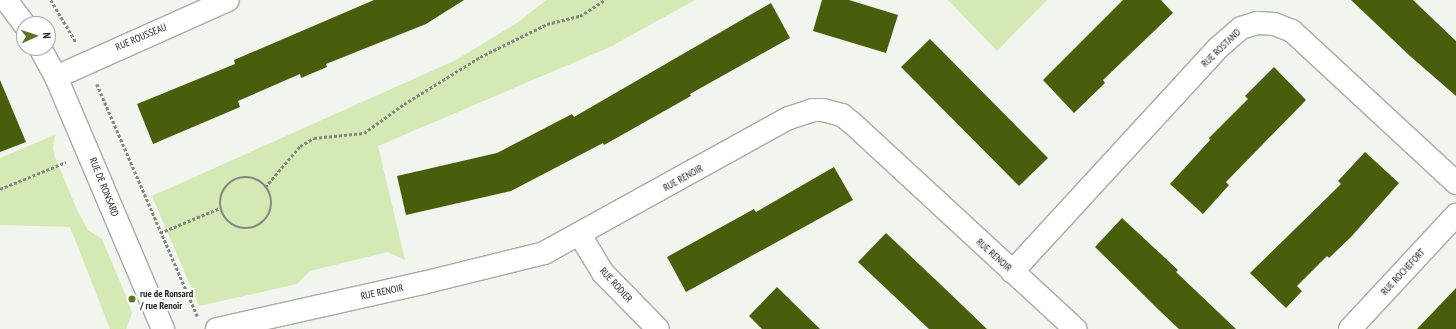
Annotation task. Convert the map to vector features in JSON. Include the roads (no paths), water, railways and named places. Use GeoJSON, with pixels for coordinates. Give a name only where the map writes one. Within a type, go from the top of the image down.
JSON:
{"type":"FeatureCollection","features":[{"type":"Feature","properties":{"kind":"street"},"geometry":{"type":"LineString","coordinates":[[6,0],[18,16]]}},
{"type":"Feature","properties":{"kind":"street","name":"RUE ROUSSEAU"},"geometry":{"type":"LineString","coordinates":[[56,76],[228,0]]}},
{"type":"Feature","properties":{"kind":"street","name":"RUE ROSTAND"},"geometry":{"type":"LineString","coordinates":[[1012,272],[1218,48],[1241,28],[1257,23],[1274,24],[1292,31],[1456,183]]}},
{"type":"Feature","properties":{"kind":"street","name":"RUE DE RONSARD"},"geometry":{"type":"LineString","coordinates":[[45,56],[56,76],[163,329]]}},
{"type":"Feature","properties":{"kind":"street","name":"RUE RENOIR"},"geometry":{"type":"LineString","coordinates":[[217,329],[528,258],[544,253],[580,235],[789,118],[813,110],[823,110],[842,115],[852,123],[1075,329]]}},
{"type":"Feature","properties":{"kind":"street","name":"RUE ROCHEFORT"},"geometry":{"type":"LineString","coordinates":[[1350,329],[1456,215]]}},
{"type":"Feature","properties":{"kind":"street","name":"RUE RODIER"},"geometry":{"type":"LineString","coordinates":[[580,235],[603,273],[658,329]]}},
{"type":"Feature","properties":{"kind":"place","name":"rue de Ronsard / rue Renoir"},"geometry":{"type":"Point","coordinates":[132,299]}}]}
